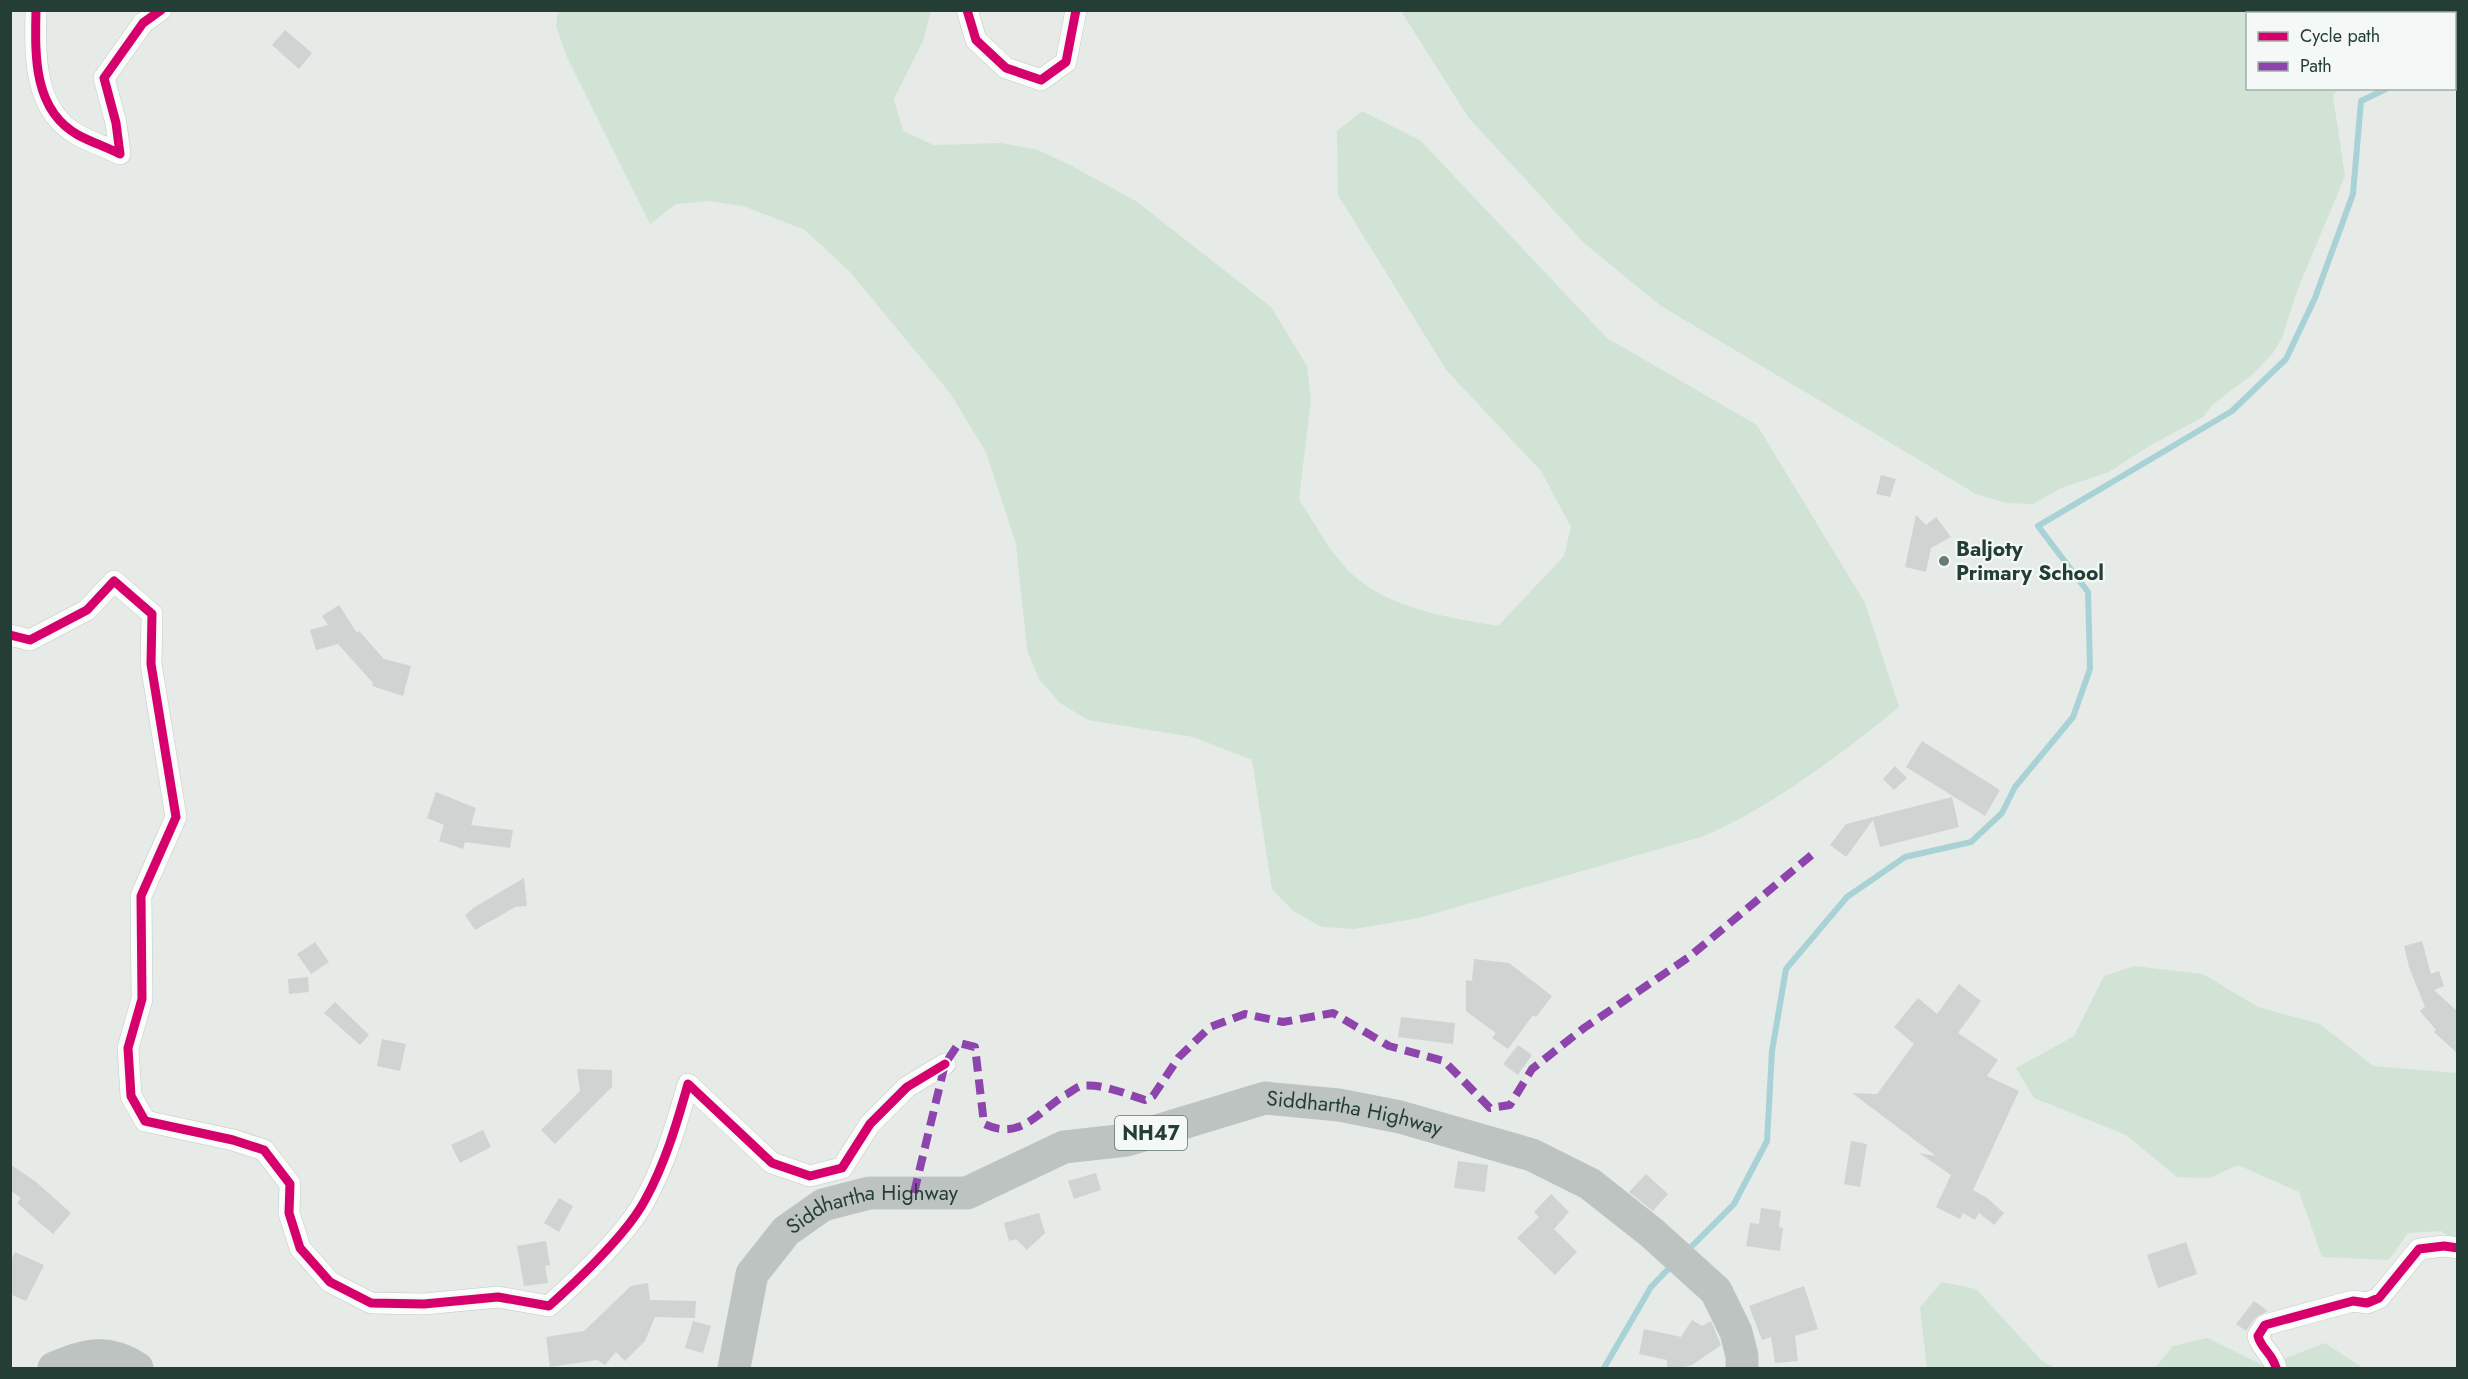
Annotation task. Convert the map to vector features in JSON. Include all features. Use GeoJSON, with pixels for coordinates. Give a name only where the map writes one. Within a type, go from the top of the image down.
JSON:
{"type":"FeatureCollection","features":[{"type":"Feature","properties":{"kind":"highway","name":"Siddhartha Highway"},"geometry":{"type":"LineString","coordinates":[[734,1368],[752,1274],[786,1231],[823,1205],[869,1193],[967,1193],[1064,1147],[1127,1140],[1265,1098],[1339,1105],[1400,1117],[1532,1155],[1590,1184],[1652,1233],[1716,1291],[1736,1332],[1742,1368]]}},
{"type":"Feature","properties":{"kind":"highway"},"geometry":{"type":"LineString","coordinates":[[54,1368],[86,1355],[122,1358],[137,1368]]}},
{"type":"Feature","properties":{"kind":"street"},"geometry":{"type":"LineString","coordinates":[[36,10],[35,60],[47,106],[76,134],[120,154],[116,123],[104,78],[143,23],[160,10]]}},
{"type":"Feature","properties":{"kind":"street"},"geometry":{"type":"LineString","coordinates":[[967,10],[976,40],[1006,68],[1041,80],[1066,62],[1076,10]]}},
{"type":"Feature","properties":{"kind":"street"},"geometry":{"type":"LineString","coordinates":[[10,635],[30,640],[87,610],[114,581],[152,614],[150,664],[176,817],[141,896],[142,999],[128,1048],[131,1096],[144,1121],[233,1140],[264,1150],[290,1184],[289,1213],[300,1248],[330,1282],[370,1303],[424,1304],[498,1297],[549,1306],[578,1280],[644,1201],[674,1133],[688,1084],[772,1163],[810,1176],[842,1168],[870,1124],[907,1087],[945,1064]]}},
{"type":"Feature","properties":{"kind":"street"},"geometry":{"type":"LineString","coordinates":[[2276,1368],[2274,1358],[2260,1345],[2258,1336],[2265,1325],[2353,1301],[2367,1303],[2379,1299],[2419,1249],[2444,1246],[2457,1248]]}},
{"type":"Feature","properties":{"kind":"green space"},"geometry":{"type":"Polygon","coordinates":[[[558,10],[931,11],[923,41],[894,99],[903,131],[934,145],[1001,143],[1038,150],[1070,165],[1136,201],[1271,307],[1307,366],[1311,399],[1299,499],[1327,544],[1353,575],[1378,593],[1428,612],[1498,626],[1564,556],[1571,527],[1541,471],[1447,371],[1338,195],[1337,131],[1362,111],[1421,141],[1607,338],[1757,425],[1865,603],[1899,707],[1804,779],[1754,811],[1701,837],[1419,918],[1354,929],[1322,927],[1293,911],[1272,889],[1252,760],[1193,737],[1088,720],[1060,703],[1039,679],[1027,650],[1016,544],[986,452],[950,393],[850,272],[805,230],[743,206],[709,201],[676,204],[650,224],[567,57],[556,26],[558,10]]]}},
{"type":"Feature","properties":{"kind":"green space"},"geometry":{"type":"Polygon","coordinates":[[[2457,10],[2457,21],[2456,12],[2246,12],[2246,90],[2337,90],[2333,96],[2345,176],[2297,291],[2282,338],[2273,353],[2252,375],[2213,404],[2203,417],[2149,446],[2109,472],[2061,488],[2033,504],[2006,503],[1976,494],[1661,306],[1584,243],[1468,117],[1401,11],[2457,10]]]}},
{"type":"Feature","properties":{"kind":"green space"},"geometry":{"type":"Polygon","coordinates":[[[2134,966],[2203,974],[2258,1007],[2320,1024],[2373,1066],[2457,1073],[2457,1244],[2441,1231],[2408,1233],[2389,1260],[2322,1257],[2299,1192],[2238,1165],[2209,1178],[2177,1177],[2126,1135],[2034,1098],[2016,1068],[2074,1036],[2104,976],[2134,966]]]}},
{"type":"Feature","properties":{"kind":"green space"},"geometry":{"type":"Polygon","coordinates":[[[1942,1282],[1976,1289],[2042,1361],[2056,1368],[1927,1368],[1920,1307],[1942,1282]]]}},
{"type":"Feature","properties":{"kind":"green space"},"geometry":{"type":"Polygon","coordinates":[[[2207,1338],[2265,1366],[2325,1343],[2363,1368],[2155,1368],[2173,1346],[2207,1338]]]}},
{"type":"Feature","properties":{"kind":"building"},"geometry":{"type":"Polygon","coordinates":[[[285,30],[312,53],[299,69],[272,45],[285,30]]]}},
{"type":"Feature","properties":{"kind":"building"},"geometry":{"type":"Polygon","coordinates":[[[1881,475],[1896,479],[1890,497],[1876,494],[1881,475]]]}},
{"type":"Feature","properties":{"kind":"building"},"geometry":{"type":"Polygon","coordinates":[[[1916,515],[1926,525],[1936,517],[1951,537],[1931,548],[1926,572],[1905,567],[1916,515]]]}},
{"type":"Feature","properties":{"kind":"building"},"geometry":{"type":"Polygon","coordinates":[[[339,605],[357,633],[359,631],[384,659],[411,666],[403,696],[372,686],[373,683],[338,644],[316,650],[310,630],[328,625],[322,616],[339,605]]]}},
{"type":"Feature","properties":{"kind":"building"},"geometry":{"type":"Polygon","coordinates":[[[1922,741],[2000,790],[1985,816],[1906,767],[1922,741]]]}},
{"type":"Feature","properties":{"kind":"building"},"geometry":{"type":"Polygon","coordinates":[[[1895,766],[1907,778],[1894,790],[1883,779],[1895,766]]]}},
{"type":"Feature","properties":{"kind":"building"},"geometry":{"type":"Polygon","coordinates":[[[436,792],[476,808],[471,825],[513,830],[510,848],[465,842],[463,849],[439,841],[444,825],[427,818],[436,792]]]}},
{"type":"Feature","properties":{"kind":"building"},"geometry":{"type":"Polygon","coordinates":[[[1952,797],[1959,827],[1880,847],[1873,820],[1846,857],[1830,845],[1846,824],[1952,797]]]}},
{"type":"Feature","properties":{"kind":"building"},"geometry":{"type":"Polygon","coordinates":[[[524,878],[527,906],[515,907],[475,930],[465,915],[524,878]]]}},
{"type":"Feature","properties":{"kind":"building"},"geometry":{"type":"Polygon","coordinates":[[[2422,941],[2431,974],[2439,971],[2444,986],[2434,990],[2457,1011],[2457,1053],[2434,1032],[2436,1030],[2420,1011],[2425,1007],[2409,967],[2404,946],[2422,941]]]}},
{"type":"Feature","properties":{"kind":"building"},"geometry":{"type":"Polygon","coordinates":[[[315,942],[329,962],[311,974],[297,954],[315,942]]]}},
{"type":"Feature","properties":{"kind":"building"},"geometry":{"type":"Polygon","coordinates":[[[1474,959],[1509,963],[1552,996],[1536,1017],[1533,1015],[1508,1049],[1492,1038],[1496,1033],[1466,1011],[1466,980],[1472,981],[1474,959]]]}},
{"type":"Feature","properties":{"kind":"building"},"geometry":{"type":"Polygon","coordinates":[[[308,977],[309,992],[289,994],[288,979],[308,977]]]}},
{"type":"Feature","properties":{"kind":"building"},"geometry":{"type":"Polygon","coordinates":[[[1959,984],[1981,1001],[1958,1033],[1998,1060],[1987,1076],[2019,1091],[1973,1190],[1987,1198],[2004,1213],[1994,1225],[1979,1213],[1975,1220],[1963,1213],[1960,1219],[1936,1207],[1951,1175],[1919,1153],[1936,1156],[1852,1093],[1877,1094],[1914,1044],[1894,1027],[1918,998],[1937,1014],[1959,984]]]}},
{"type":"Feature","properties":{"kind":"building"},"geometry":{"type":"Polygon","coordinates":[[[335,1002],[369,1035],[360,1045],[324,1013],[335,1002]]]}},
{"type":"Feature","properties":{"kind":"building"},"geometry":{"type":"Polygon","coordinates":[[[1401,1017],[1455,1023],[1453,1044],[1398,1037],[1401,1017]]]}},
{"type":"Feature","properties":{"kind":"building"},"geometry":{"type":"Polygon","coordinates":[[[382,1039],[406,1044],[400,1071],[377,1066],[382,1039]]]}},
{"type":"Feature","properties":{"kind":"building"},"geometry":{"type":"Polygon","coordinates":[[[1518,1045],[1532,1055],[1518,1075],[1503,1064],[1518,1045]]]}},
{"type":"Feature","properties":{"kind":"building"},"geometry":{"type":"Polygon","coordinates":[[[577,1069],[612,1070],[612,1087],[555,1144],[541,1130],[580,1091],[577,1069]]]}},
{"type":"Feature","properties":{"kind":"building"},"geometry":{"type":"Polygon","coordinates":[[[483,1130],[491,1147],[460,1163],[451,1145],[483,1130]]]}},
{"type":"Feature","properties":{"kind":"building"},"geometry":{"type":"Polygon","coordinates":[[[1851,1141],[1867,1144],[1860,1187],[1844,1184],[1851,1141]]]}},
{"type":"Feature","properties":{"kind":"building"},"geometry":{"type":"Polygon","coordinates":[[[1458,1161],[1488,1165],[1485,1192],[1454,1188],[1458,1161]]]}},
{"type":"Feature","properties":{"kind":"building"},"geometry":{"type":"Polygon","coordinates":[[[10,1164],[36,1182],[71,1213],[53,1234],[17,1203],[21,1198],[10,1190],[10,1164]]]}},
{"type":"Feature","properties":{"kind":"building"},"geometry":{"type":"Polygon","coordinates":[[[1096,1173],[1101,1190],[1074,1199],[1068,1181],[1096,1173]]]}},
{"type":"Feature","properties":{"kind":"building"},"geometry":{"type":"Polygon","coordinates":[[[1646,1174],[1668,1194],[1653,1211],[1629,1192],[1646,1174]]]}},
{"type":"Feature","properties":{"kind":"building"},"geometry":{"type":"Polygon","coordinates":[[[1551,1194],[1569,1212],[1554,1229],[1577,1252],[1555,1275],[1517,1238],[1539,1217],[1534,1212],[1551,1194]]]}},
{"type":"Feature","properties":{"kind":"building"},"geometry":{"type":"Polygon","coordinates":[[[559,1198],[573,1206],[559,1232],[544,1223],[559,1198]]]}},
{"type":"Feature","properties":{"kind":"building"},"geometry":{"type":"Polygon","coordinates":[[[1761,1208],[1781,1211],[1779,1227],[1783,1228],[1780,1251],[1746,1246],[1750,1223],[1759,1224],[1761,1208]]]}},
{"type":"Feature","properties":{"kind":"building"},"geometry":{"type":"Polygon","coordinates":[[[1039,1213],[1045,1233],[1027,1250],[1016,1239],[1009,1241],[1004,1223],[1039,1213]]]}},
{"type":"Feature","properties":{"kind":"building"},"geometry":{"type":"Polygon","coordinates":[[[546,1241],[550,1265],[545,1266],[548,1283],[524,1286],[517,1246],[546,1241]]]}},
{"type":"Feature","properties":{"kind":"building"},"geometry":{"type":"Polygon","coordinates":[[[2186,1242],[2197,1274],[2158,1288],[2147,1255],[2186,1242]]]}},
{"type":"Feature","properties":{"kind":"building"},"geometry":{"type":"Polygon","coordinates":[[[15,1252],[44,1265],[26,1301],[10,1294],[10,1262],[15,1252]]]}},
{"type":"Feature","properties":{"kind":"building"},"geometry":{"type":"Polygon","coordinates":[[[648,1283],[650,1300],[696,1301],[695,1318],[655,1317],[645,1341],[625,1361],[616,1352],[605,1365],[597,1360],[550,1367],[546,1337],[584,1331],[631,1286],[648,1283]]]}},
{"type":"Feature","properties":{"kind":"building"},"geometry":{"type":"Polygon","coordinates":[[[1804,1286],[1818,1329],[1795,1336],[1798,1361],[1775,1363],[1771,1337],[1762,1340],[1749,1306],[1804,1286]]]}},
{"type":"Feature","properties":{"kind":"building"},"geometry":{"type":"Polygon","coordinates":[[[2254,1301],[2268,1311],[2255,1318],[2246,1331],[2236,1324],[2254,1301]]]}},
{"type":"Feature","properties":{"kind":"building"},"geometry":{"type":"Polygon","coordinates":[[[1692,1320],[1702,1326],[1711,1321],[1721,1345],[1692,1365],[1681,1368],[1667,1368],[1667,1360],[1639,1354],[1644,1329],[1681,1337],[1692,1320]]]}},
{"type":"Feature","properties":{"kind":"building"},"geometry":{"type":"Polygon","coordinates":[[[693,1321],[711,1326],[703,1353],[685,1348],[693,1321]]]}},
{"type":"Feature","properties":{"kind":"waterway"},"geometry":{"type":"LineString","coordinates":[[1686,1252],[1734,1204],[1767,1141],[1772,1051],[1786,969],[1847,897],[1905,857],[1971,842],[2002,813],[2015,787],[2073,717],[2090,669],[2088,592],[2038,526],[2232,411],[2286,359],[2315,298],[2353,194],[2361,101],[2384,90]]}},
{"type":"Feature","properties":{"kind":"waterway"},"geometry":{"type":"LineString","coordinates":[[1604,1368],[1651,1287],[1674,1263]]}},
{"type":"Feature","properties":{"kind":"marked path"},"geometry":{"type":"LineString","coordinates":[[914,1193],[945,1064],[959,1043],[975,1047],[984,1124],[997,1128],[1008,1129],[1028,1123],[1081,1086],[1105,1088],[1145,1100],[1153,1096],[1179,1057],[1210,1027],[1245,1014],[1283,1022],[1333,1013],[1389,1046],[1444,1061],[1490,1108],[1510,1105],[1532,1069],[1584,1028],[1689,957],[1814,853]]}},
{"type":"Feature","properties":{"kind":"cycle path"},"geometry":{"type":"LineString","coordinates":[[36,10],[37,63],[40,80],[52,111],[63,124],[78,135],[120,154],[116,123],[104,78],[143,23],[161,10]]}},
{"type":"Feature","properties":{"kind":"cycle path"},"geometry":{"type":"LineString","coordinates":[[967,10],[976,40],[1006,68],[1041,80],[1066,62],[1076,10]]}},
{"type":"Feature","properties":{"kind":"cycle path"},"geometry":{"type":"LineString","coordinates":[[10,635],[30,640],[87,610],[114,581],[152,614],[151,664],[176,817],[141,896],[142,999],[128,1048],[131,1096],[145,1121],[233,1140],[264,1150],[290,1184],[289,1213],[300,1248],[330,1282],[371,1303],[424,1304],[498,1297],[549,1306],[601,1256],[637,1213],[664,1158],[688,1084],[772,1163],[810,1176],[842,1168],[870,1124],[907,1087],[945,1064]]}},
{"type":"Feature","properties":{"kind":"cycle path"},"geometry":{"type":"LineString","coordinates":[[2276,1368],[2258,1336],[2265,1325],[2353,1301],[2367,1303],[2379,1298],[2419,1249],[2444,1246],[2458,1248]]}},
{"type":"Feature","properties":{"kind":"place","name":"Baljoty Primary School"},"geometry":{"type":"Point","coordinates":[1944,561]}}]}
